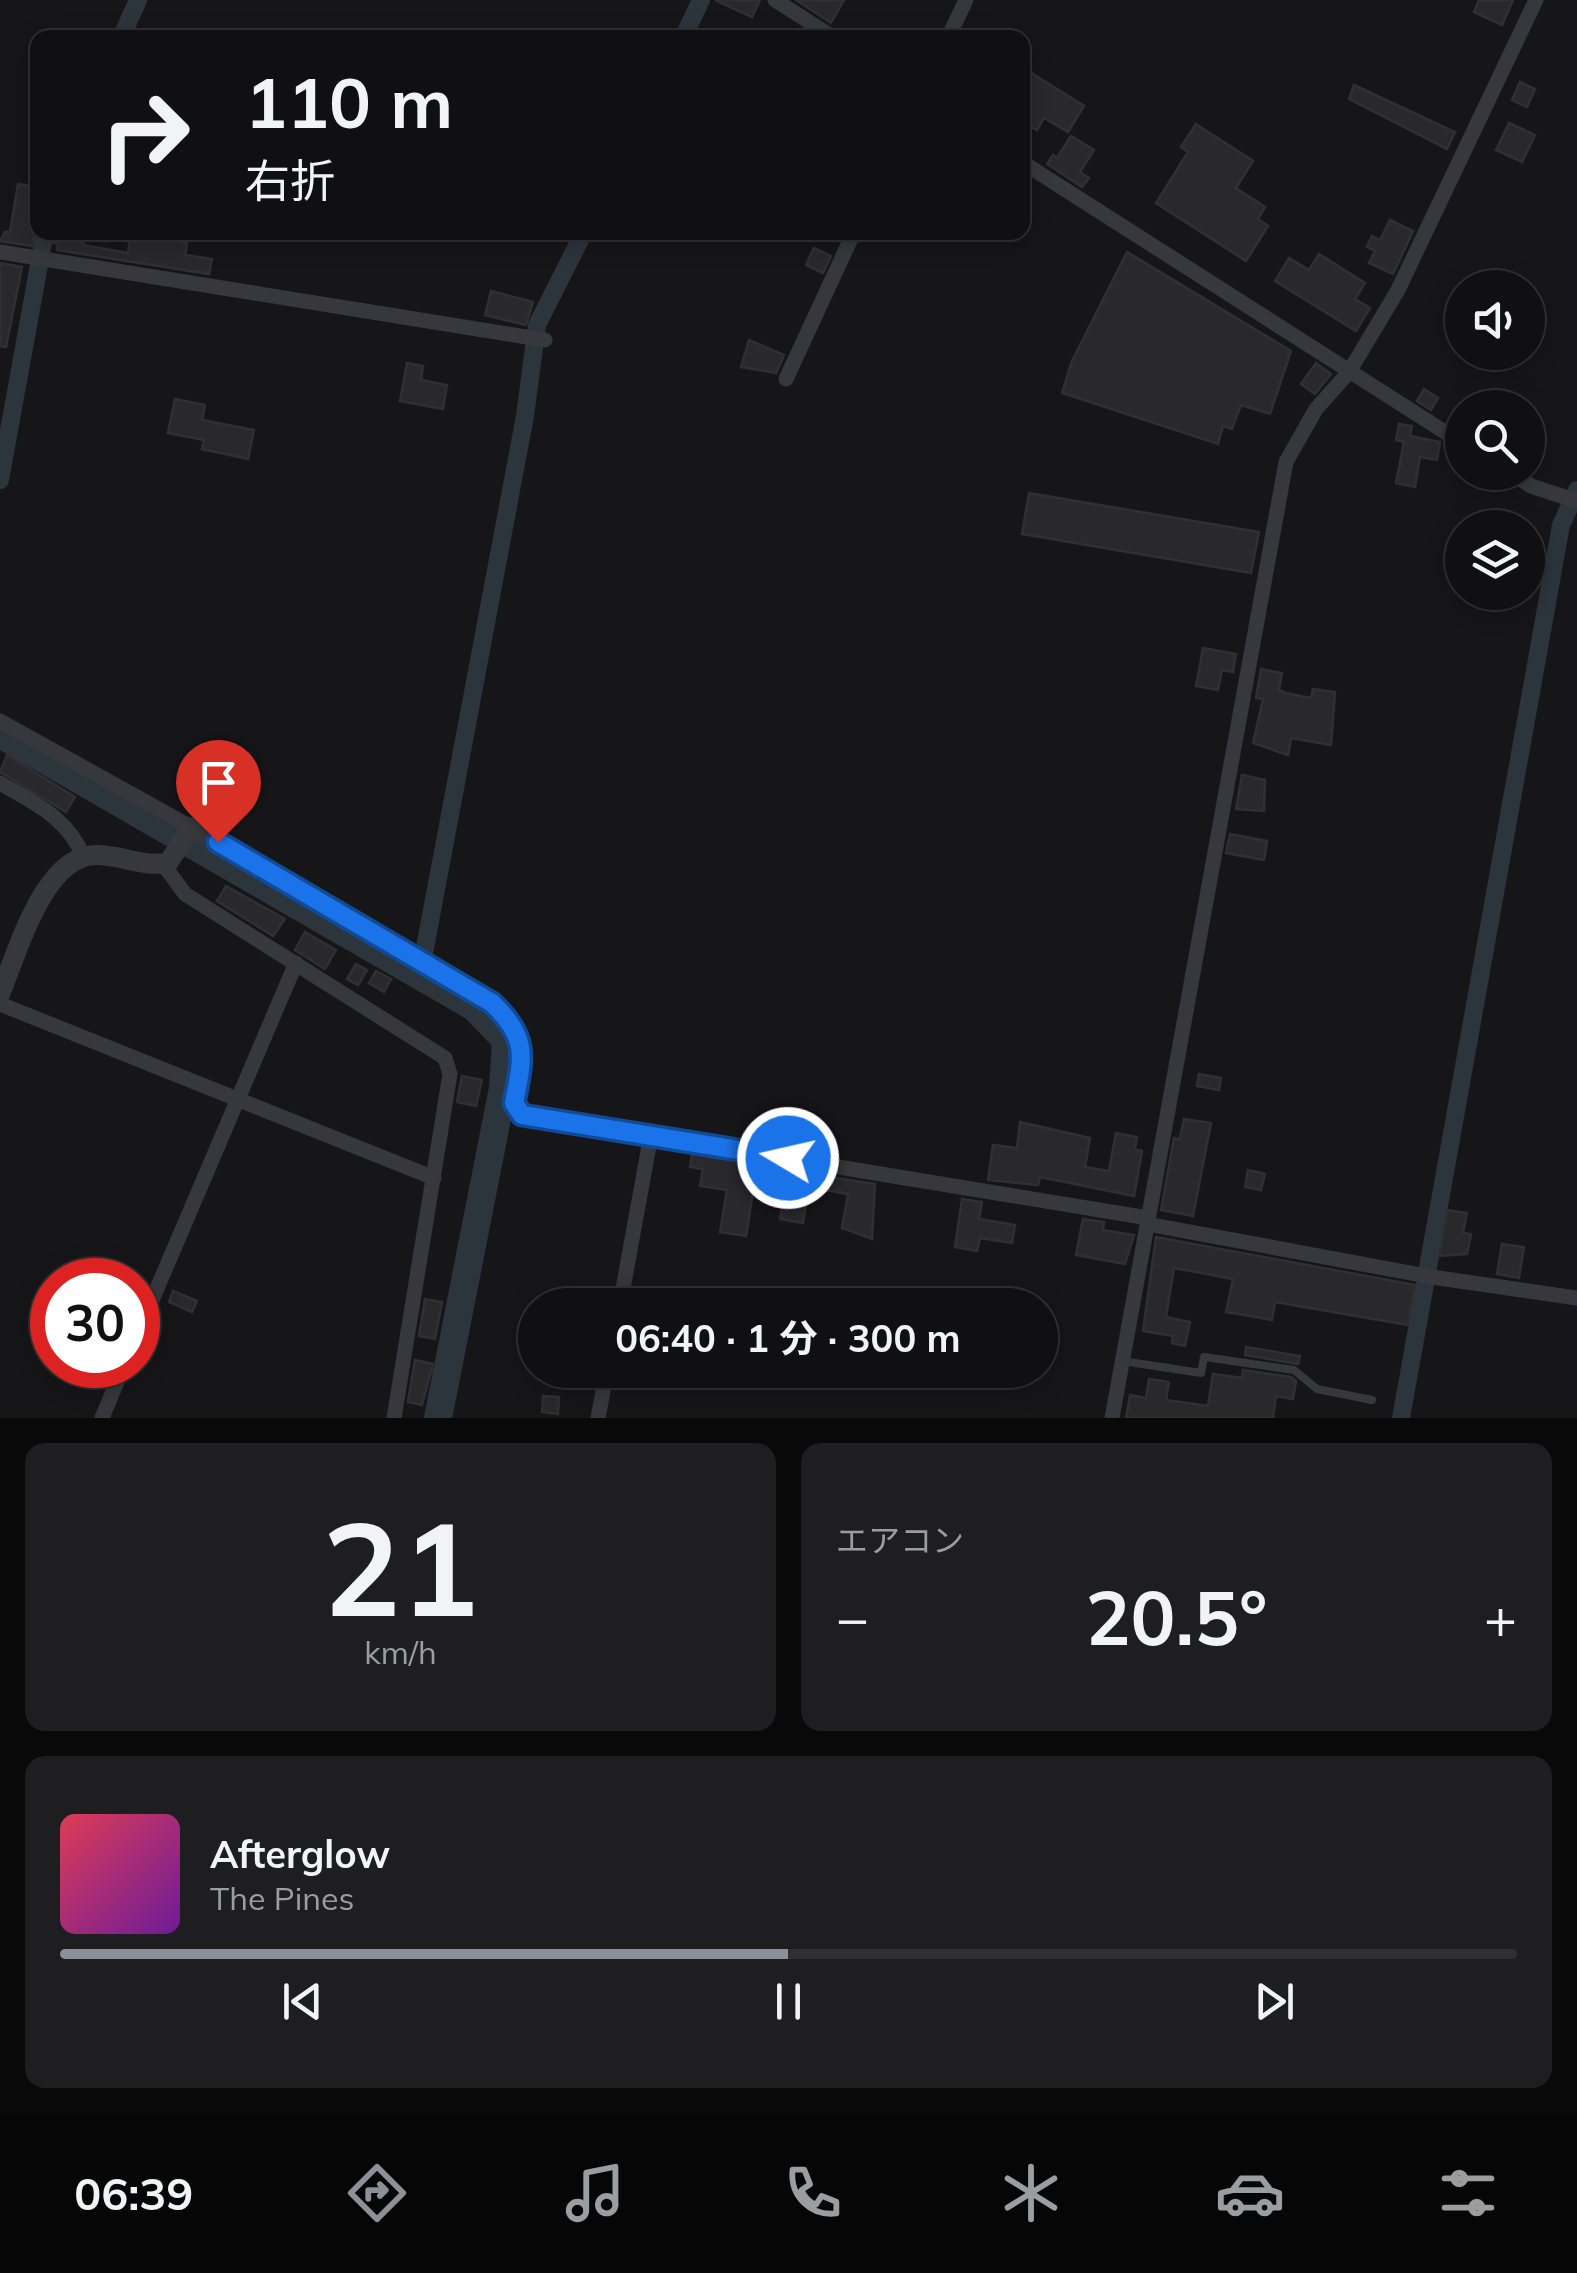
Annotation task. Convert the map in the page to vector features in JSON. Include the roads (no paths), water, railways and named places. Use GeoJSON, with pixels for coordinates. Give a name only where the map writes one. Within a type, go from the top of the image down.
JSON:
{"type":"FeatureCollection","features":[{"type":"Feature","properties":{"kind":"street"},"geometry":{"type":"LineString","coordinates":[[775,0],[822,30]]}},
{"type":"Feature","properties":{"kind":"street"},"geometry":{"type":"LineString","coordinates":[[952,30],[966,0]]}},
{"type":"Feature","properties":{"kind":"street"},"geometry":{"type":"LineString","coordinates":[[1112,1418],[1286,462],[1316,409],[1349,372],[1398,290],[1536,0]]}},
{"type":"Feature","properties":{"kind":"street"},"geometry":{"type":"LineString","coordinates":[[1030,167],[1445,431]]}},
{"type":"Feature","properties":{"kind":"street"},"geometry":{"type":"LineString","coordinates":[[786,379],[850,240]]}},
{"type":"Feature","properties":{"kind":"street"},"geometry":{"type":"LineString","coordinates":[[0,252],[544,340]]}},
{"type":"Feature","properties":{"kind":"street"},"geometry":{"type":"LineString","coordinates":[[1545,490],[1577,502]]}},
{"type":"Feature","properties":{"kind":"street"},"geometry":{"type":"LineString","coordinates":[[0,721],[181,844],[492,1003],[508,1018],[522,1045],[514,1103],[522,1115],[897,1176],[1426,1276],[1577,1298]]}},
{"type":"Feature","properties":{"kind":"street"},"geometry":{"type":"LineString","coordinates":[[0,784],[46,810],[74,834],[83,856]]}},
{"type":"Feature","properties":{"kind":"street"},"geometry":{"type":"LineString","coordinates":[[0,994],[46,886],[58,870],[83,856],[101,854],[130,863],[181,844]]}},
{"type":"Feature","properties":{"kind":"street"},"geometry":{"type":"LineString","coordinates":[[181,844],[185,894],[444,1058],[450,1074],[394,1418]]}},
{"type":"Feature","properties":{"kind":"street"},"geometry":{"type":"LineString","coordinates":[[160,1281],[296,963]]}},
{"type":"Feature","properties":{"kind":"street"},"geometry":{"type":"LineString","coordinates":[[0,1004],[434,1178]]}},
{"type":"Feature","properties":{"kind":"street"},"geometry":{"type":"LineString","coordinates":[[623,1288],[650,1135]]}},
{"type":"Feature","properties":{"kind":"street"},"geometry":{"type":"LineString","coordinates":[[102,1418],[114,1388]]}},
{"type":"Feature","properties":{"kind":"street"},"geometry":{"type":"LineString","coordinates":[[598,1418],[604,1388]]}},
{"type":"Feature","properties":{"kind":"lane"},"geometry":{"type":"LineString","coordinates":[[1122,1360],[1201,1372],[1204,1357],[1294,1370],[1318,1389],[1372,1400]]}},
{"type":"Feature","properties":{"kind":"waterway"},"geometry":{"type":"LineString","coordinates":[[125,30],[138,0]]}},
{"type":"Feature","properties":{"kind":"waterway"},"geometry":{"type":"LineString","coordinates":[[687,30],[701,0]]}},
{"type":"Feature","properties":{"kind":"waterway"},"geometry":{"type":"LineString","coordinates":[[0,480],[44,240]]}},
{"type":"Feature","properties":{"kind":"waterway"},"geometry":{"type":"LineString","coordinates":[[424,953],[525,416],[537,325],[580,240]]}},
{"type":"Feature","properties":{"kind":"waterway"},"geometry":{"type":"LineString","coordinates":[[1401,1418],[1561,525],[1577,490]]}},
{"type":"Feature","properties":{"kind":"waterway"},"geometry":{"type":"LineString","coordinates":[[0,734],[474,1007],[506,1040],[503,1088],[438,1418]]}}]}
